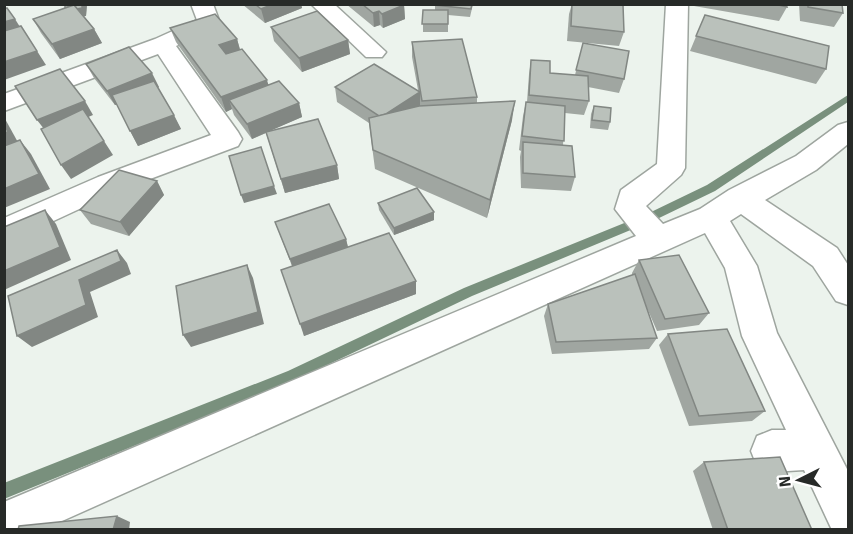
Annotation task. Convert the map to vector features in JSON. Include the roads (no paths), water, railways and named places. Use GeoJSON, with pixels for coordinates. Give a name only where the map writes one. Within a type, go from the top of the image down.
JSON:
{"type":"FeatureCollection","features":[{"type":"Feature","properties":{"kind":"street"},"geometry":{"type":"LineString","coordinates":[[4,103],[163,44],[209,23],[202,4]]}},
{"type":"Feature","properties":{"kind":"street"},"geometry":{"type":"LineString","coordinates":[[321,4],[374,52]]}},
{"type":"Feature","properties":{"kind":"street"},"geometry":{"type":"LineString","coordinates":[[646,227],[632,198],[671,168],[670,6]]}},
{"type":"Feature","properties":{"kind":"street"},"geometry":{"type":"LineString","coordinates":[[4,232],[108,184],[228,139],[163,44]]}},
{"type":"Feature","properties":{"kind":"street"},"geometry":{"type":"LineString","coordinates":[[4,524],[646,227],[726,207],[806,163],[849,131]]}},
{"type":"Feature","properties":{"kind":"street"},"geometry":{"type":"LineString","coordinates":[[726,207],[825,257],[849,291]]}},
{"type":"Feature","properties":{"kind":"street"},"geometry":{"type":"LineString","coordinates":[[726,207],[760,336],[849,514]]}},
{"type":"Feature","properties":{"kind":"street"},"geometry":{"type":"LineString","coordinates":[[772,451],[815,449]]}},
{"type":"Feature","properties":{"kind":"waterway"},"geometry":{"type":"LineString","coordinates":[[4,491],[293,375],[468,292],[653,216],[711,188],[848,98]]}}]}
